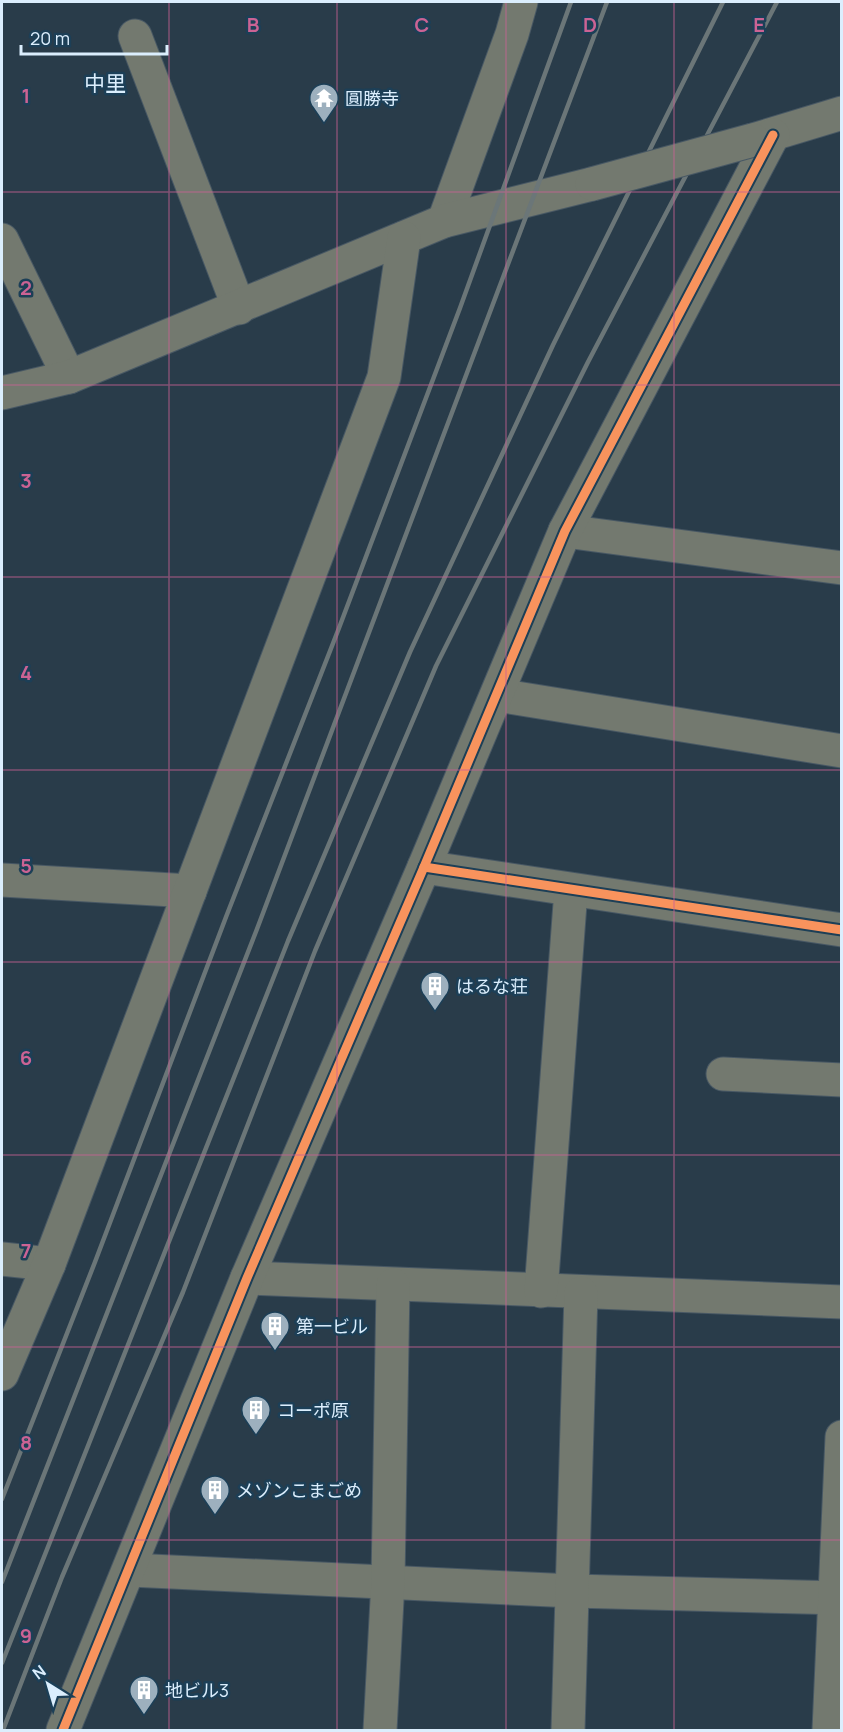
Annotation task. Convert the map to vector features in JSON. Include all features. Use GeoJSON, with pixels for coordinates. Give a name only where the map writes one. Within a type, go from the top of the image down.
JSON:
{"type":"FeatureCollection","features":[{"type":"Feature","properties":{"kind":"street"},"geometry":{"type":"LineString","coordinates":[[444,221],[508,45],[521,2]]}},
{"type":"Feature","properties":{"kind":"street"},"geometry":{"type":"LineString","coordinates":[[135,36],[238,308]]}},
{"type":"Feature","properties":{"kind":"street"},"geometry":{"type":"LineString","coordinates":[[2,393],[69,376],[444,221],[763,138],[842,113]]}},
{"type":"Feature","properties":{"kind":"street"},"geometry":{"type":"LineString","coordinates":[[63,1731],[247,1278],[424,867],[565,531],[763,138]]}},
{"type":"Feature","properties":{"kind":"street"},"geometry":{"type":"LineString","coordinates":[[2,1374],[49,1264],[384,377],[404,238]]}},
{"type":"Feature","properties":{"kind":"street"},"geometry":{"type":"LineString","coordinates":[[2,240],[69,376]]}},
{"type":"Feature","properties":{"kind":"street"},"geometry":{"type":"LineString","coordinates":[[565,531],[842,568]]}},
{"type":"Feature","properties":{"kind":"street"},"geometry":{"type":"LineString","coordinates":[[496,695],[842,751]]}},
{"type":"Feature","properties":{"kind":"street"},"geometry":{"type":"LineString","coordinates":[[424,867],[842,930]]}},
{"type":"Feature","properties":{"kind":"street"},"geometry":{"type":"LineString","coordinates":[[2,880],[190,891]]}},
{"type":"Feature","properties":{"kind":"street"},"geometry":{"type":"LineString","coordinates":[[542,1291],[571,890]]}},
{"type":"Feature","properties":{"kind":"street"},"geometry":{"type":"LineString","coordinates":[[723,1074],[842,1080]]}},
{"type":"Feature","properties":{"kind":"street"},"geometry":{"type":"LineString","coordinates":[[2,1259],[49,1264]]}},
{"type":"Feature","properties":{"kind":"street"},"geometry":{"type":"LineString","coordinates":[[247,1278],[842,1302]]}},
{"type":"Feature","properties":{"kind":"street"},"geometry":{"type":"LineString","coordinates":[[380,1731],[388,1581],[393,1285]]}},
{"type":"Feature","properties":{"kind":"street"},"geometry":{"type":"LineString","coordinates":[[568,1731],[581,1293]]}},
{"type":"Feature","properties":{"kind":"street"},"geometry":{"type":"LineString","coordinates":[[829,1731],[838,1597],[842,1437]]}},
{"type":"Feature","properties":{"kind":"street"},"geometry":{"type":"LineString","coordinates":[[130,1570],[388,1581],[573,1592],[838,1597]]}},
{"type":"Feature","properties":{"kind":"railway"},"geometry":{"type":"LineString","coordinates":[[2,1499],[339,628],[460,308],[571,2]]}},
{"type":"Feature","properties":{"kind":"railway"},"geometry":{"type":"LineString","coordinates":[[2,1582],[257,929],[607,2]]}},
{"type":"Feature","properties":{"kind":"railway"},"geometry":{"type":"LineString","coordinates":[[2,1663],[288,941],[410,652],[553,345],[723,2]]}},
{"type":"Feature","properties":{"kind":"railway"},"geometry":{"type":"LineString","coordinates":[[3,1730],[62,1577],[183,1292],[315,951],[436,666],[588,362],[777,2]]}},
{"type":"Feature","properties":{"kind":"cycle path"},"geometry":{"type":"LineString","coordinates":[[63,1730],[247,1278],[424,867],[565,531],[773,135]]}},
{"type":"Feature","properties":{"kind":"cycle path"},"geometry":{"type":"LineString","coordinates":[[424,867],[842,930]]}},
{"type":"Feature","properties":{"kind":"place","name":"圓勝寺"},"geometry":{"type":"Point","coordinates":[324,124]}},
{"type":"Feature","properties":{"kind":"place","name":"はるな荘"},"geometry":{"type":"Point","coordinates":[435,1012]}},
{"type":"Feature","properties":{"kind":"place","name":"第一ビル"},"geometry":{"type":"Point","coordinates":[275,1352]}},
{"type":"Feature","properties":{"kind":"place","name":"コーポ原"},"geometry":{"type":"Point","coordinates":[256,1436]}},
{"type":"Feature","properties":{"kind":"place","name":"メゾンこまごめ"},"geometry":{"type":"Point","coordinates":[215,1516]}},
{"type":"Feature","properties":{"kind":"place","name":"地ビル3"},"geometry":{"type":"Point","coordinates":[144,1716]}},
{"type":"Feature","properties":{"kind":"district","name":"中里"},"geometry":{"type":"Point","coordinates":[105,83]}}]}
